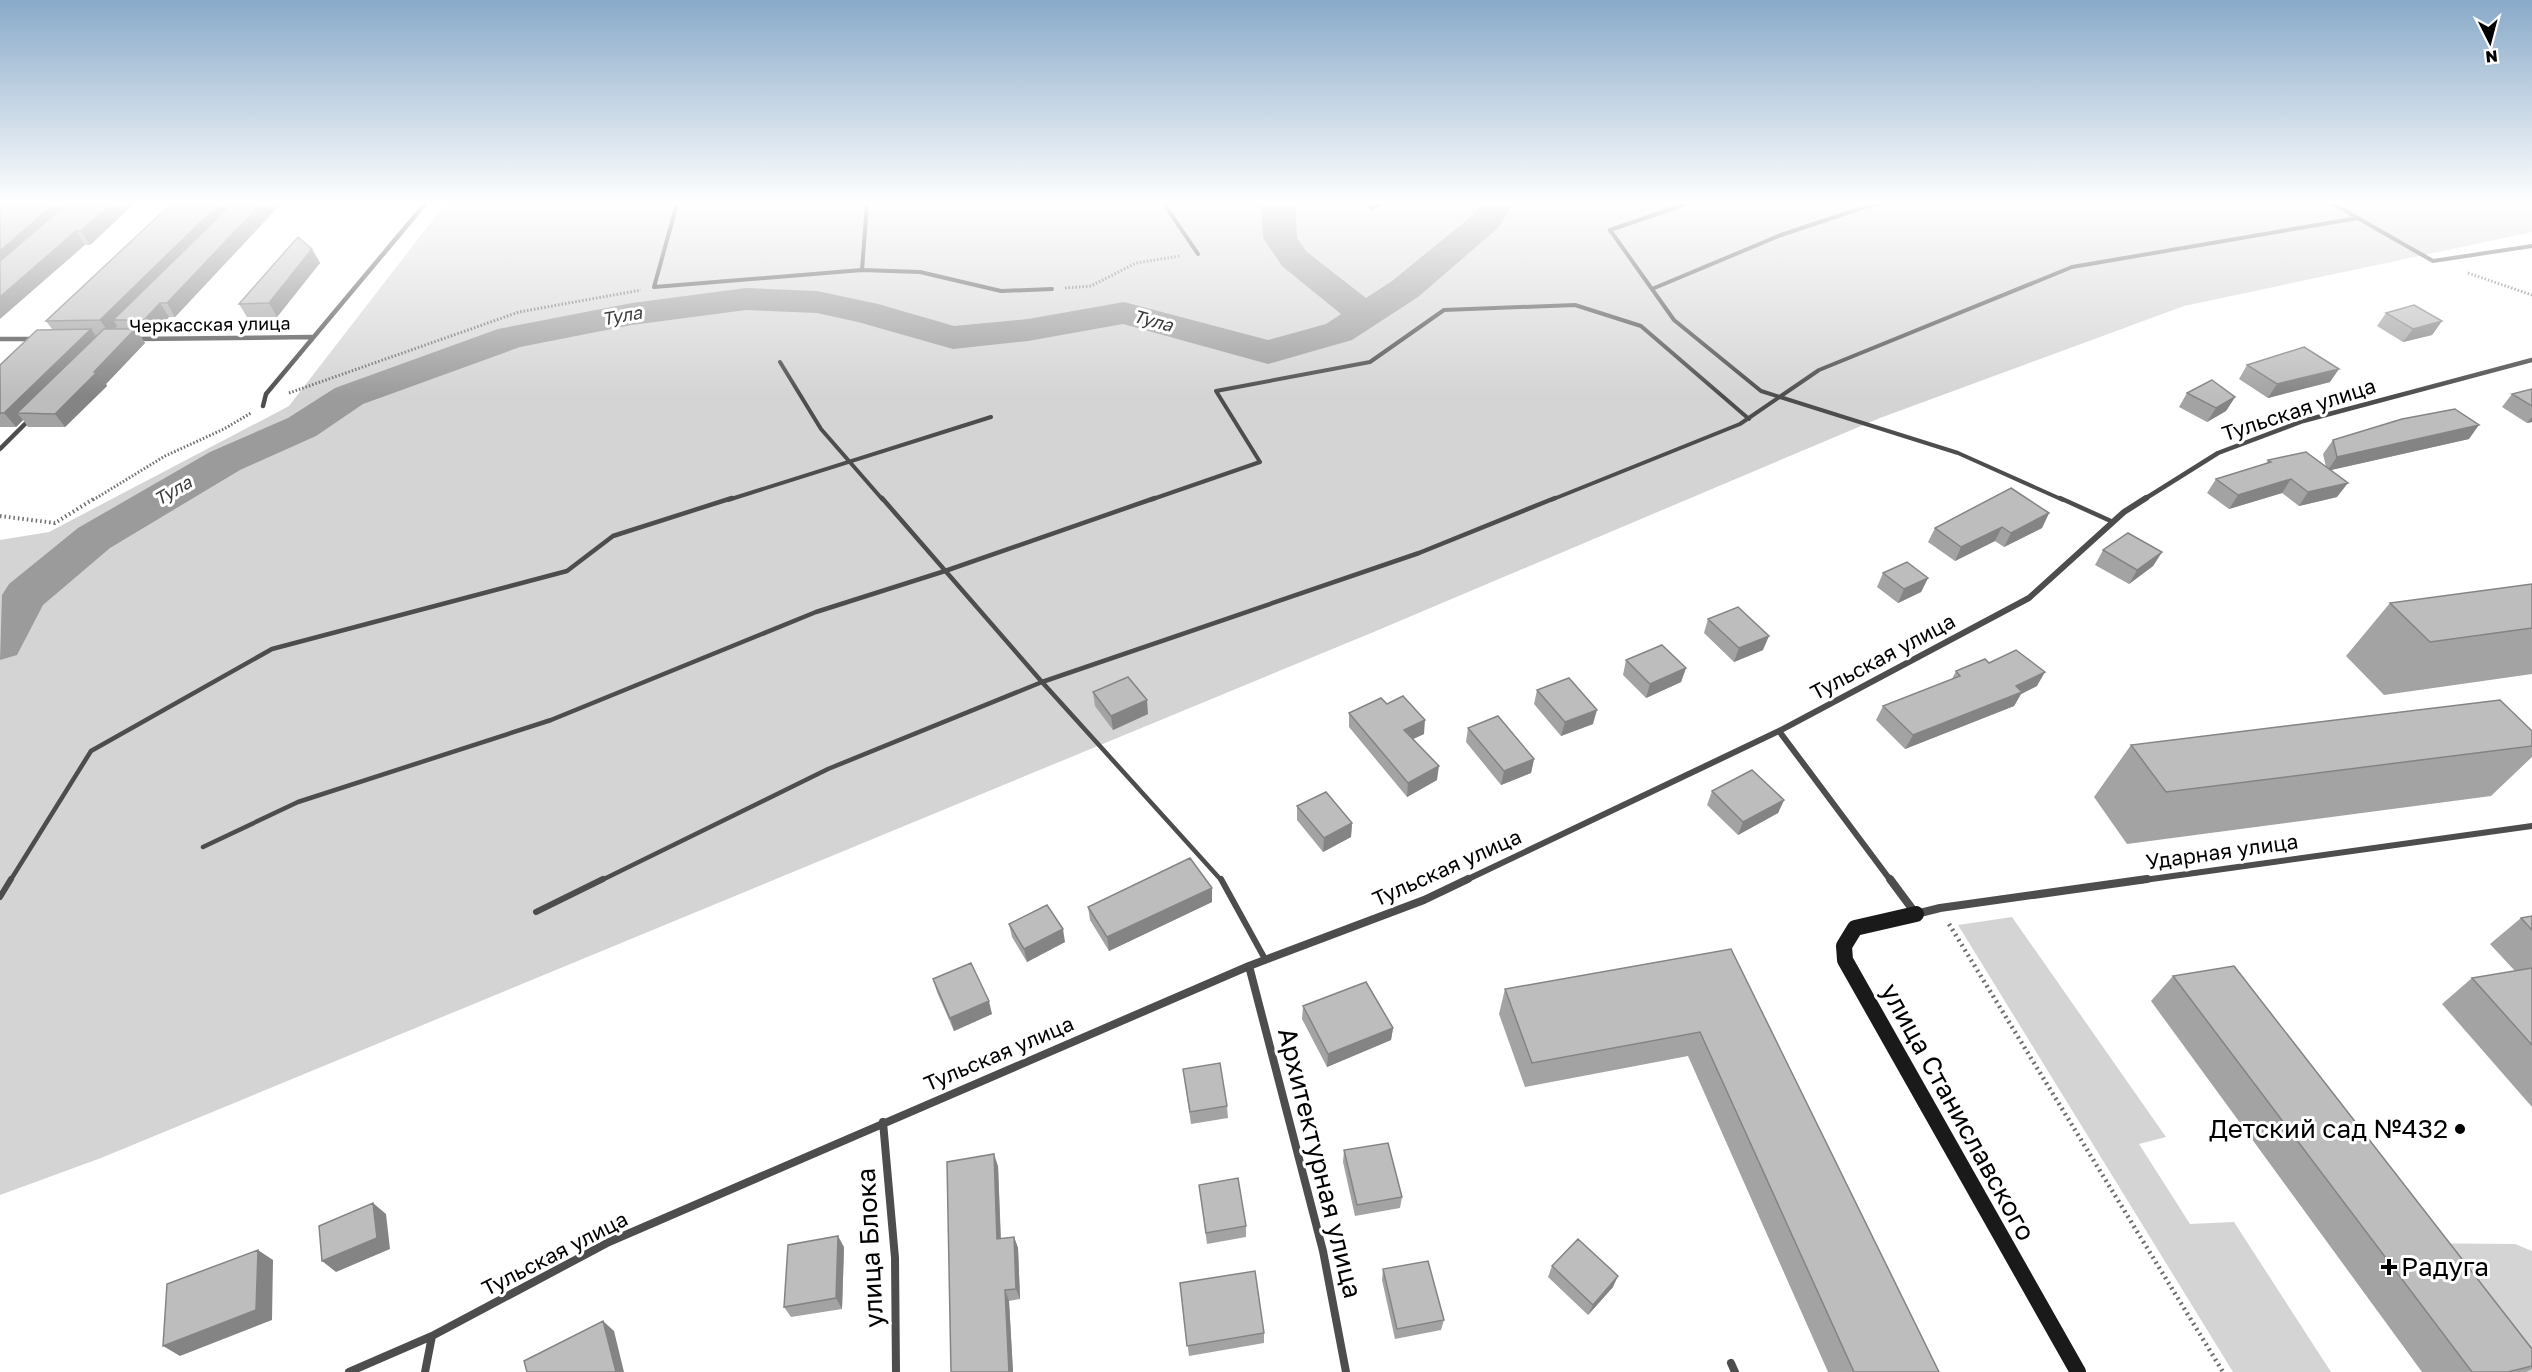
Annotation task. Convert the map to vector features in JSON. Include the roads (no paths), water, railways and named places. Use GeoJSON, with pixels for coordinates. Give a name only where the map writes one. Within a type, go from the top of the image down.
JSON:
{"type":"FeatureCollection","features":[{"type":"Feature","properties":{"kind":"street"},"geometry":{"type":"LineString","coordinates":[[263,406],[266,394],[371,268]]}},
{"type":"Feature","properties":{"kind":"street","name":"Черкасская улица"},"geometry":{"type":"LineString","coordinates":[[122,339],[312,337]]}},
{"type":"Feature","properties":{"kind":"street"},"geometry":{"type":"LineString","coordinates":[[0,339],[44,339]]}},
{"type":"Feature","properties":{"kind":"street","name":"Тульская улица"},"geometry":{"type":"LineString","coordinates":[[349,1372],[432,1336],[609,1242],[1265,959],[1424,900],[1779,731],[2029,598],[2124,512],[2218,453],[2303,421],[2532,360]]}},
{"type":"Feature","properties":{"kind":"street"},"geometry":{"type":"LineString","coordinates":[[0,449],[34,415]]}},
{"type":"Feature","properties":{"kind":"street"},"geometry":{"type":"LineString","coordinates":[[1779,731],[1916,914]]}},
{"type":"Feature","properties":{"kind":"street","name":"Ударная улица"},"geometry":{"type":"LineString","coordinates":[[1916,914],[1940,908],[2532,826]]}},
{"type":"Feature","properties":{"kind":"street","name":"улица Станиславского"},"geometry":{"type":"LineString","coordinates":[[1916,914],[1855,928],[1844,946],[1845,960],[2078,1372]]}},
{"type":"Feature","properties":{"kind":"street","name":"Архитектурная улица"},"geometry":{"type":"LineString","coordinates":[[1249,966],[1323,1251],[1346,1372]]}},
{"type":"Feature","properties":{"kind":"street","name":"улица Блока"},"geometry":{"type":"LineString","coordinates":[[883,1122],[895,1258],[896,1372]]}},
{"type":"Feature","properties":{"kind":"street"},"geometry":{"type":"LineString","coordinates":[[425,1372],[432,1336]]}},
{"type":"Feature","properties":{"kind":"lane"},"geometry":{"type":"LineString","coordinates":[[659,268],[654,287],[862,270],[920,272],[1001,291],[1052,289]]}},
{"type":"Feature","properties":{"kind":"lane"},"geometry":{"type":"LineString","coordinates":[[1637,268],[1674,320],[1761,391],[1958,453],[2113,522]]}},
{"type":"Feature","properties":{"kind":"lane"},"geometry":{"type":"LineString","coordinates":[[1652,289],[1702,268]]}},
{"type":"Feature","properties":{"kind":"lane"},"geometry":{"type":"LineString","coordinates":[[536,912],[828,769],[1042,682],[1419,553],[1749,419],[1819,370],[2069,268]]}},
{"type":"Feature","properties":{"kind":"lane"},"geometry":{"type":"LineString","coordinates":[[203,847],[298,802],[551,720],[816,612],[945,571],[1260,462],[1216,392],[1370,363],[1444,310],[1575,305],[1641,326],[1749,419]]}},
{"type":"Feature","properties":{"kind":"lane"},"geometry":{"type":"LineString","coordinates":[[780,362],[821,429],[1042,682],[1220,878],[1265,959]]}},
{"type":"Feature","properties":{"kind":"lane"},"geometry":{"type":"LineString","coordinates":[[0,897],[91,751],[272,649],[567,571],[613,536],[991,417]]}},
{"type":"Feature","properties":{"kind":"waterway"},"geometry":{"type":"LineString","coordinates":[[1305,268],[1365,315]]}},
{"type":"Feature","properties":{"kind":"waterway","name":"Тула"},"geometry":{"type":"LineString","coordinates":[[0,643],[25,595],[94,538],[225,461],[302,427],[349,396],[511,337],[632,314],[746,299],[817,302],[865,312],[953,338],[1028,330],[1124,313],[1268,352],[1339,332],[1405,289],[1430,268]]}},
{"type":"Feature","properties":{"kind":"place","name":"Детский сад №432"},"geometry":{"type":"Point","coordinates":[2460,1129]}},
{"type":"Feature","properties":{"kind":"place","name":"Радуга"},"geometry":{"type":"Point","coordinates":[2389,1267]}}]}
